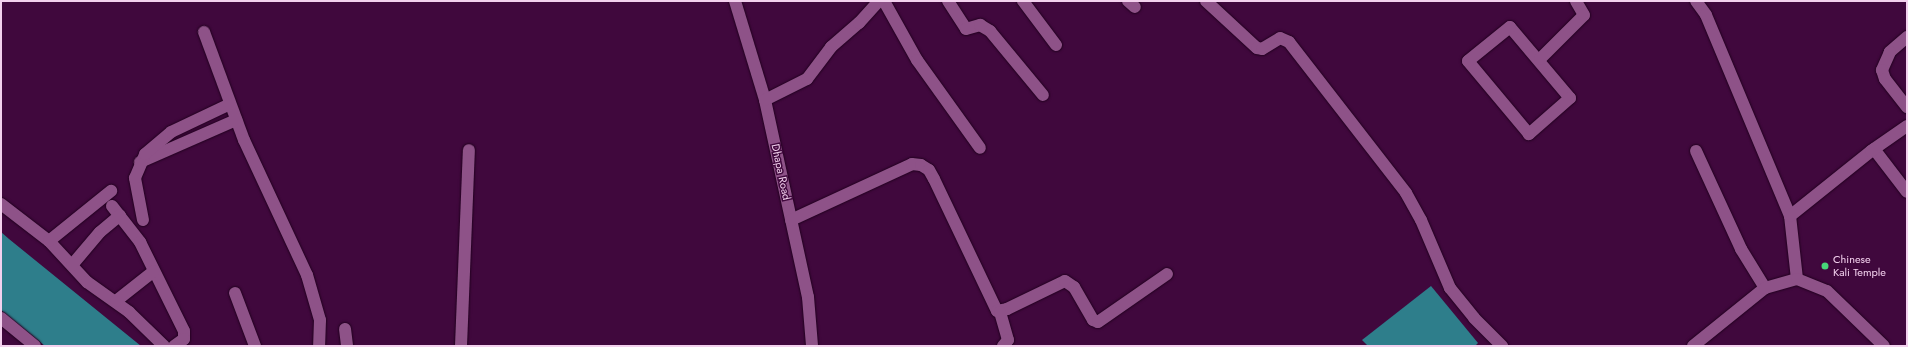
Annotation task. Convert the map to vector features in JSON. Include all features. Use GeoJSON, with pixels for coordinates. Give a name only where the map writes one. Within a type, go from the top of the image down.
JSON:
{"type":"FeatureCollection","features":[{"type":"Feature","properties":{"kind":"street","name":"Dhapa Road"},"geometry":{"type":"LineString","coordinates":[[735,1],[765,100],[808,297],[812,346]]}},
{"type":"Feature","properties":{"kind":"street"},"geometry":{"type":"LineString","coordinates":[[765,100],[807,79],[831,47],[859,24],[879,1]]}},
{"type":"Feature","properties":{"kind":"street"},"geometry":{"type":"LineString","coordinates":[[884,1],[917,60],[980,148]]}},
{"type":"Feature","properties":{"kind":"street"},"geometry":{"type":"LineString","coordinates":[[948,1],[966,29],[980,25],[990,31],[1043,95]]}},
{"type":"Feature","properties":{"kind":"street"},"geometry":{"type":"LineString","coordinates":[[1023,1],[1056,45]]}},
{"type":"Feature","properties":{"kind":"street"},"geometry":{"type":"LineString","coordinates":[[1206,1],[1257,48],[1262,49],[1280,38],[1289,42],[1406,193],[1422,220],[1438,265],[1450,288],[1474,318],[1502,346]]}},
{"type":"Feature","properties":{"kind":"street"},"geometry":{"type":"LineString","coordinates":[[1540,59],[1584,15],[1576,1]]}},
{"type":"Feature","properties":{"kind":"street"},"geometry":{"type":"LineString","coordinates":[[1696,1],[1706,15],[1790,216],[1797,279]]}},
{"type":"Feature","properties":{"kind":"street"},"geometry":{"type":"LineString","coordinates":[[1510,27],[1540,59],[1570,98],[1528,134],[1468,61],[1510,27]]}},
{"type":"Feature","properties":{"kind":"street"},"geometry":{"type":"LineString","coordinates":[[204,32],[236,120],[307,275],[320,320],[319,346]]}},
{"type":"Feature","properties":{"kind":"street"},"geometry":{"type":"LineString","coordinates":[[1907,37],[1890,52],[1882,70],[1884,79],[1907,106]]}},
{"type":"Feature","properties":{"kind":"street"},"geometry":{"type":"LineString","coordinates":[[143,220],[135,178],[140,162],[154,144],[171,132],[230,104]]}},
{"type":"Feature","properties":{"kind":"street"},"geometry":{"type":"LineString","coordinates":[[140,162],[236,120]]}},
{"type":"Feature","properties":{"kind":"street"},"geometry":{"type":"LineString","coordinates":[[1790,216],[1874,148],[1907,126]]}},
{"type":"Feature","properties":{"kind":"street"},"geometry":{"type":"LineString","coordinates":[[1874,148],[1907,192]]}},
{"type":"Feature","properties":{"kind":"street"},"geometry":{"type":"LineString","coordinates":[[461,346],[469,150]]}},
{"type":"Feature","properties":{"kind":"street"},"geometry":{"type":"LineString","coordinates":[[1696,151],[1741,250],[1765,288]]}},
{"type":"Feature","properties":{"kind":"street"},"geometry":{"type":"LineString","coordinates":[[791,220],[912,164],[921,165],[929,170],[934,179],[993,306],[1000,312],[1008,340],[1003,346]]}},
{"type":"Feature","properties":{"kind":"street"},"geometry":{"type":"LineString","coordinates":[[49,241],[111,191]]}},
{"type":"Feature","properties":{"kind":"street"},"geometry":{"type":"LineString","coordinates":[[1,204],[49,241],[87,282],[116,301],[164,346]]}},
{"type":"Feature","properties":{"kind":"street"},"geometry":{"type":"LineString","coordinates":[[72,265],[100,232],[116,210],[137,237],[185,335],[174,346]]}},
{"type":"Feature","properties":{"kind":"street"},"geometry":{"type":"LineString","coordinates":[[116,301],[154,271]]}},
{"type":"Feature","properties":{"kind":"street"},"geometry":{"type":"LineString","coordinates":[[1000,312],[1065,280],[1074,287],[1093,320],[1098,322],[1167,274]]}},
{"type":"Feature","properties":{"kind":"street"},"geometry":{"type":"LineString","coordinates":[[1693,346],[1765,288],[1797,279],[1827,291],[1884,346]]}},
{"type":"Feature","properties":{"kind":"street"},"geometry":{"type":"LineString","coordinates":[[235,293],[255,346]]}},
{"type":"Feature","properties":{"kind":"street"},"geometry":{"type":"LineString","coordinates":[[1,318],[35,346]]}},
{"type":"Feature","properties":{"kind":"street"},"geometry":{"type":"LineString","coordinates":[[345,329],[347,346]]}},
{"type":"Feature","properties":{"kind":"shaded area"},"geometry":{"type":"Polygon","coordinates":[[[1,232],[141,346],[45,346],[1,310],[1,232]]]}},
{"type":"Feature","properties":{"kind":"shaded area"},"geometry":{"type":"Polygon","coordinates":[[[1431,286],[1478,343],[1475,346],[1368,346],[1362,340],[1431,286]]]}},
{"type":"Feature","properties":{"kind":"place","name":"Chinese Kali Temple"},"geometry":{"type":"Point","coordinates":[1825,266]}}]}
